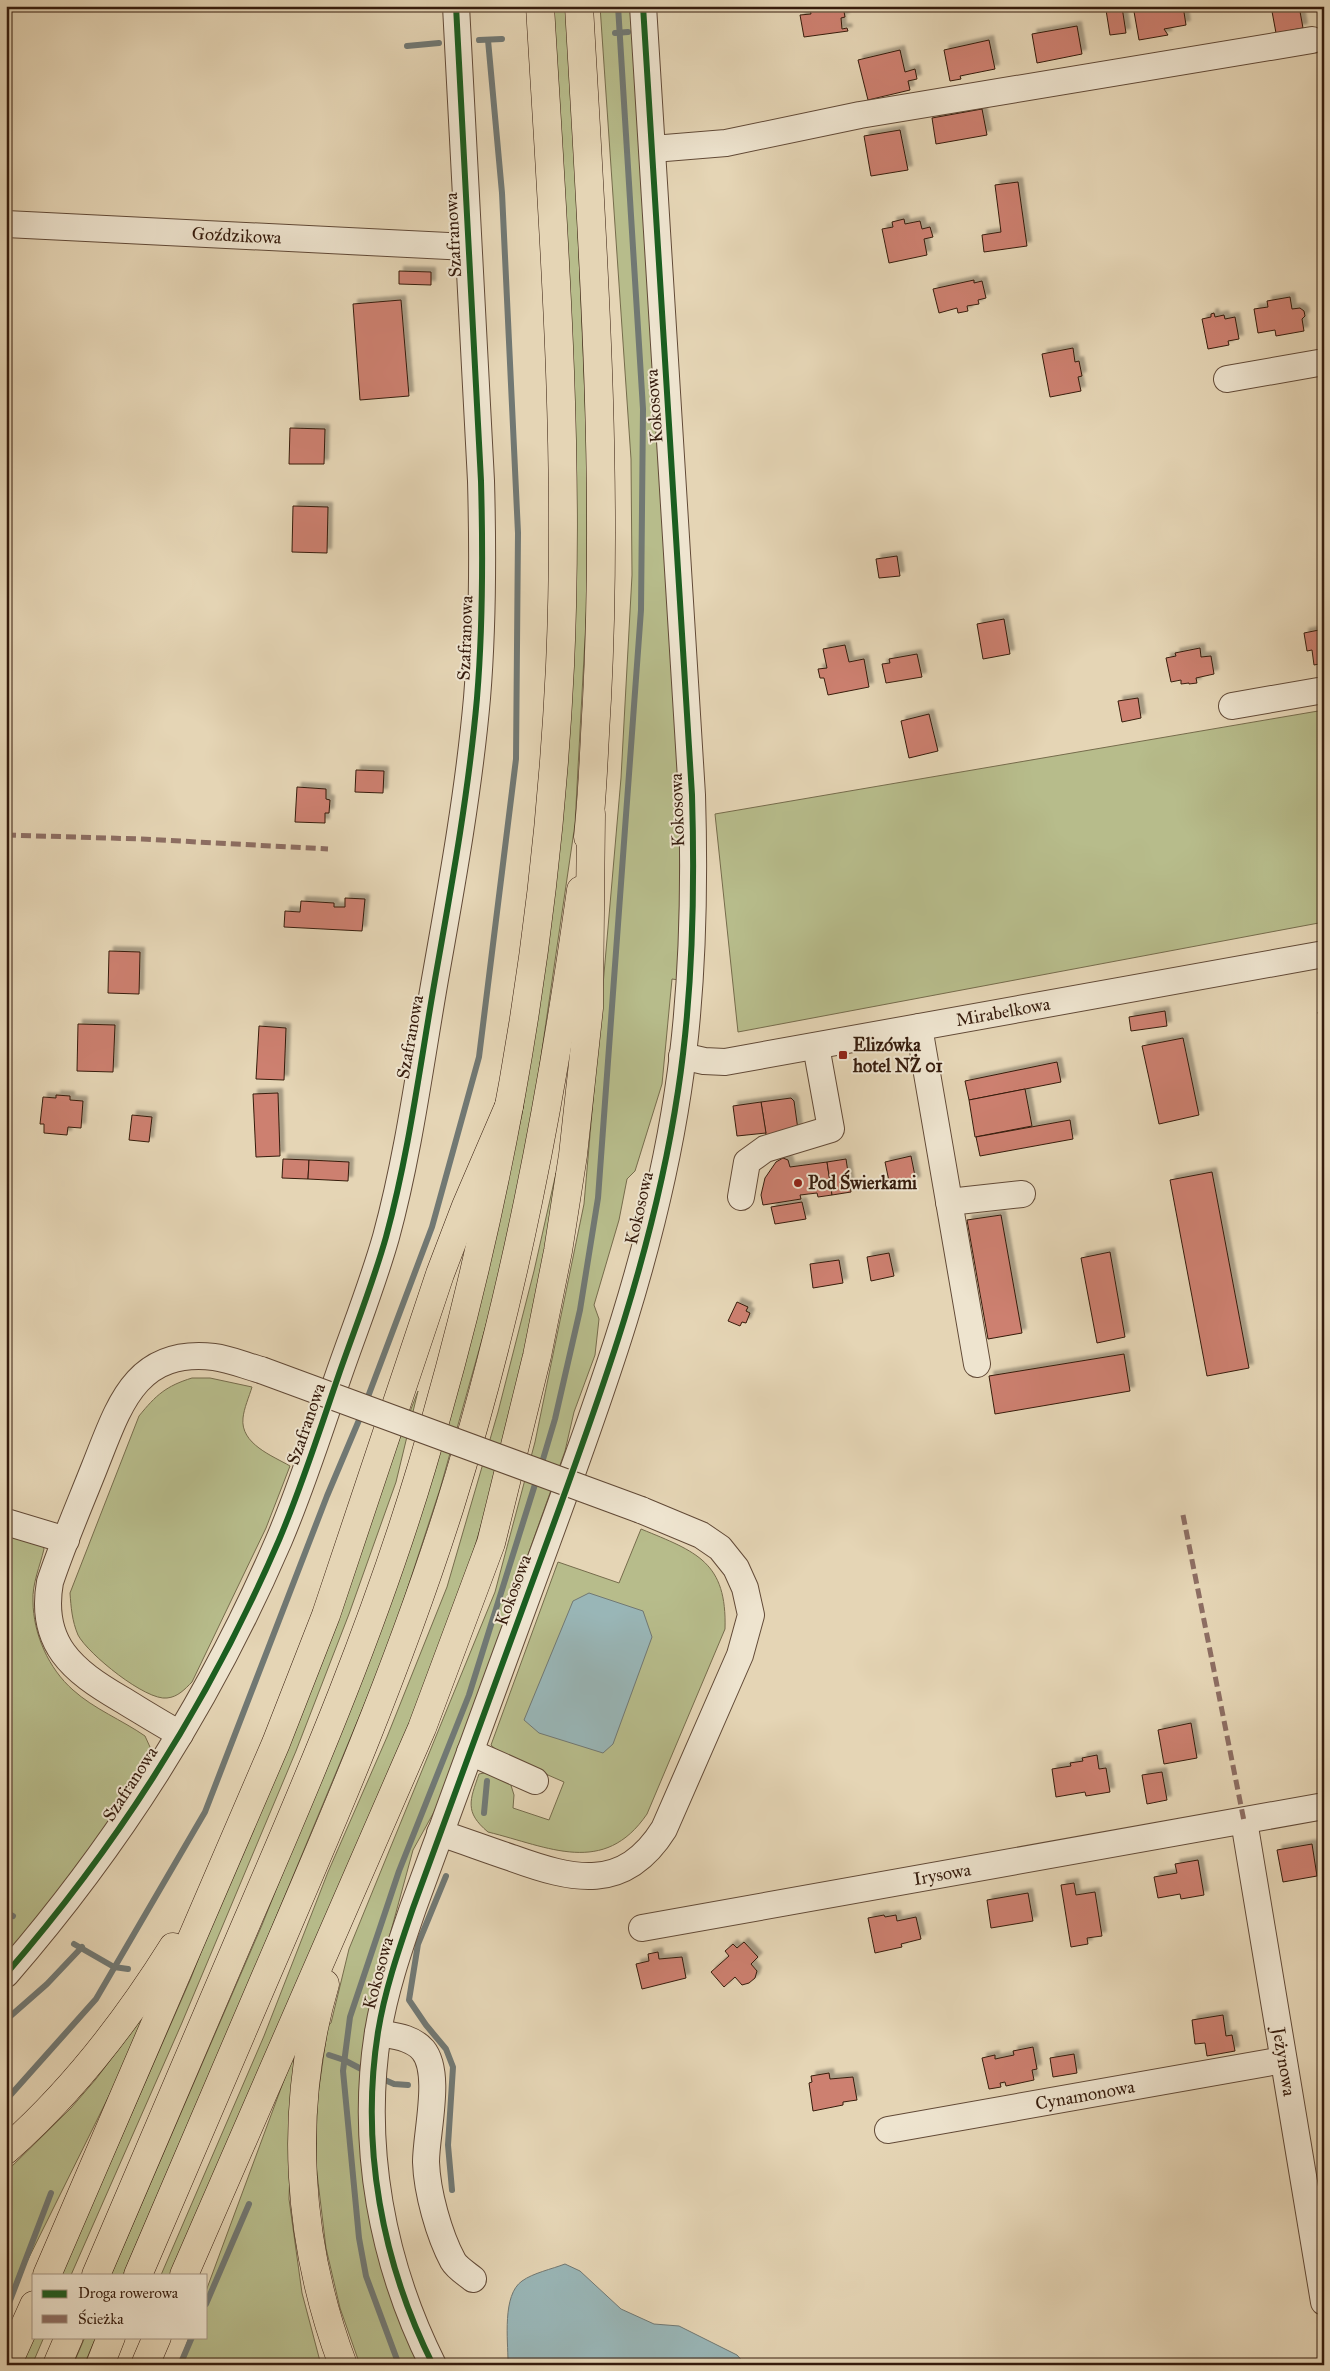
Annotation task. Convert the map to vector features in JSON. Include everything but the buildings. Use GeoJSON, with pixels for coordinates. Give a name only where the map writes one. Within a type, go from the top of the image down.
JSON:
{"type":"FeatureCollection","features":[{"type":"Feature","properties":{"kind":"main road"},"geometry":{"type":"LineString","coordinates":[[96,2274],[302,1793],[381,1590],[424,1461],[488,1212],[510,1106],[538,926],[548,839],[555,762],[562,612],[561,396],[540,6]]}},
{"type":"Feature","properties":{"kind":"main road"},"geometry":{"type":"LineString","coordinates":[[184,2274],[422,1728],[469,1605],[491,1543],[537,1356],[558,1251],[573,1154],[589,1008],[590,814],[602,585],[602,519],[593,259],[578,6]]}},
{"type":"Feature","properties":{"kind":"main road"},"geometry":{"type":"LineString","coordinates":[[138,2274],[349,1779],[412,1619],[454,1492],[501,1322],[536,1168],[559,1045],[590,814]]}},
{"type":"Feature","properties":{"kind":"main road"},"geometry":{"type":"LineString","coordinates":[[47,2274],[218,1879],[326,1615],[440,1274],[466,1206],[510,1106]]}},
{"type":"Feature","properties":{"kind":"main road"},"geometry":{"type":"LineString","coordinates":[[6,2150],[72,2085],[112,2038],[218,1879]]}},
{"type":"Feature","properties":{"kind":"main road"},"geometry":{"type":"LineString","coordinates":[[340,1914],[332,1961],[316,2015],[302,2143],[304,2205],[311,2255],[331,2332],[343,2365]]}},
{"type":"Feature","properties":{"kind":"main road"},"geometry":{"type":"LineString","coordinates":[[7,2365],[32,2309]]}},
{"type":"Feature","properties":{"kind":"main road"},"geometry":{"type":"LineString","coordinates":[[57,2365],[69,2338]]}},
{"type":"Feature","properties":{"kind":"main road"},"geometry":{"type":"LineString","coordinates":[[100,2365],[111,2338]]}},
{"type":"Feature","properties":{"kind":"main road"},"geometry":{"type":"LineString","coordinates":[[146,2365],[157,2338]]}},
{"type":"Feature","properties":{"kind":"street","name":"Szafranowa"},"geometry":{"type":"LineString","coordinates":[[6,1974],[54,1915],[117,1831],[180,1734],[228,1648],[281,1535],[322,1426],[375,1273],[403,1160],[466,800],[481,652],[482,520],[456,6]]}},
{"type":"Feature","properties":{"kind":"street","name":"Kokosowa"},"geometry":{"type":"LineString","coordinates":[[434,2365],[403,2294],[392,2261],[381,2210],[373,2130],[374,2078],[378,2033],[388,1986],[400,1946],[589,1426],[630,1305],[656,1204],[673,1119],[688,995],[693,905],[692,795],[643,6]]}},
{"type":"Feature","properties":{"kind":"street"},"geometry":{"type":"LineString","coordinates":[[653,150],[726,143],[860,115],[1312,40]]}},
{"type":"Feature","properties":{"kind":"street","name":"Goździkowa"},"geometry":{"type":"LineString","coordinates":[[6,224],[468,247]]}},
{"type":"Feature","properties":{"kind":"street"},"geometry":{"type":"LineString","coordinates":[[1227,380],[1324,362]]}},
{"type":"Feature","properties":{"kind":"street"},"geometry":{"type":"LineString","coordinates":[[1232,706],[1324,690]]}},
{"type":"Feature","properties":{"kind":"street","name":"Mirabelkowa"},"geometry":{"type":"LineString","coordinates":[[682,1056],[704,1061],[725,1062],[1324,954]]}},
{"type":"Feature","properties":{"kind":"street"},"geometry":{"type":"LineString","coordinates":[[919,1028],[977,1364]]}},
{"type":"Feature","properties":{"kind":"street"},"geometry":{"type":"LineString","coordinates":[[740,1197],[747,1162],[765,1149],[831,1129],[816,1046]]}},
{"type":"Feature","properties":{"kind":"street"},"geometry":{"type":"LineString","coordinates":[[949,1202],[1022,1194]]}},
{"type":"Feature","properties":{"kind":"street"},"geometry":{"type":"LineString","coordinates":[[180,1734],[91,1682],[74,1668],[61,1651],[49,1619],[48,1595],[54,1570],[121,1401],[145,1374],[172,1360],[191,1356],[216,1357],[262,1370],[641,1510],[701,1535],[720,1548],[739,1575],[745,1588],[751,1615],[740,1655],[664,1829],[649,1850],[635,1861],[620,1869],[592,1877],[556,1873],[440,1833]]}},
{"type":"Feature","properties":{"kind":"street"},"geometry":{"type":"LineString","coordinates":[[6,1522],[66,1540]]}},
{"type":"Feature","properties":{"kind":"street"},"geometry":{"type":"LineString","coordinates":[[470,1752],[535,1781]]}},
{"type":"Feature","properties":{"kind":"street","name":"Irysowa"},"geometry":{"type":"LineString","coordinates":[[642,1928],[1324,1806]]}},
{"type":"Feature","properties":{"kind":"street","name":"Jeżynowa"},"geometry":{"type":"LineString","coordinates":[[1244,1821],[1324,2302]]}},
{"type":"Feature","properties":{"kind":"street"},"geometry":{"type":"LineString","coordinates":[[378,2033],[410,2040],[422,2050],[430,2064],[432,2078],[426,2162],[428,2180],[439,2224],[454,2262],[473,2279]]}},
{"type":"Feature","properties":{"kind":"street","name":"Cynamonowa"},"geometry":{"type":"LineString","coordinates":[[888,2130],[1283,2060]]}},
{"type":"Feature","properties":{"kind":"green space"},"geometry":{"type":"Polygon","coordinates":[[[552,6],[566,6],[575,160],[587,448],[587,601],[575,824],[531,1125],[502,1268],[440,1489],[389,1645],[259,1958],[123,2274],[111,2274],[262,1925],[369,1657],[501,1206],[522,1114],[541,985],[560,821],[552,6]]]}},
{"type":"Feature","properties":{"kind":"green space"},"geometry":{"type":"Polygon","coordinates":[[[600,6],[632,6],[680,800],[679,980],[672,979],[662,1084],[635,1171],[627,1179],[619,1220],[594,1305],[599,1319],[595,1355],[574,1412],[565,1451],[440,1801],[413,1850],[370,2008],[361,2067],[419,2365],[360,2365],[340,2308],[326,2248],[316,2165],[317,2102],[328,2025],[331,2023],[349,1949],[495,1592],[535,1442],[584,1204],[621,778],[632,575],[631,459],[600,6]]]}},
{"type":"Feature","properties":{"kind":"green space"},"geometry":{"type":"Polygon","coordinates":[[[1324,710],[1324,922],[738,1032],[715,814],[1324,710]]]}},
{"type":"Feature","properties":{"kind":"green space"},"geometry":{"type":"Polygon","coordinates":[[[556,1173],[546,1265],[489,1499],[463,1586],[424,1696],[174,2274],[161,2274],[264,2036],[328,1872],[387,1737],[447,1587],[498,1412],[534,1271],[556,1173]]]}},
{"type":"Feature","properties":{"kind":"green space"},"geometry":{"type":"Polygon","coordinates":[[[192,1378],[210,1378],[252,1387],[245,1406],[243,1427],[252,1442],[259,1448],[290,1466],[266,1528],[192,1682],[178,1694],[167,1698],[158,1697],[132,1684],[118,1675],[93,1653],[78,1635],[71,1609],[70,1593],[139,1416],[162,1392],[175,1384],[192,1378]]]}},
{"type":"Feature","properties":{"kind":"green space"},"geometry":{"type":"Polygon","coordinates":[[[418,1391],[396,1482],[349,1614],[296,1751],[181,2025],[71,2274],[61,2274],[191,1978],[418,1391]]]}},
{"type":"Feature","properties":{"kind":"green space"},"geometry":{"type":"Polygon","coordinates":[[[6,1520],[42,1542],[44,1549],[34,1588],[33,1601],[39,1638],[50,1661],[64,1682],[81,1697],[145,1736],[150,1747],[149,1757],[124,1801],[74,1871],[6,1957],[6,1520]]]}},
{"type":"Feature","properties":{"kind":"green space"},"geometry":{"type":"Polygon","coordinates":[[[641,1529],[678,1545],[705,1562],[721,1588],[725,1629],[647,1814],[630,1833],[613,1846],[594,1851],[554,1850],[488,1832],[480,1825],[472,1812],[473,1791],[479,1774],[493,1771],[509,1779],[514,1795],[513,1808],[549,1820],[564,1782],[502,1755],[491,1745],[558,1562],[619,1583],[641,1529]]]}},
{"type":"Feature","properties":{"kind":"green space"},"geometry":{"type":"Polygon","coordinates":[[[142,2018],[146,2021],[6,2304],[6,2172],[71,2108],[96,2079],[142,2018]]]}},
{"type":"Feature","properties":{"kind":"green space"},"geometry":{"type":"Polygon","coordinates":[[[294,2053],[289,2199],[302,2293],[321,2365],[179,2365],[189,2338],[208,2338],[208,2286],[294,2053]]]}},
{"type":"Feature","properties":{"kind":"green space"},"geometry":{"type":"Polygon","coordinates":[[[34,2338],[44,2338],[32,2365],[21,2365],[34,2338]]]}},
{"type":"Feature","properties":{"kind":"green space"},"geometry":{"type":"Polygon","coordinates":[[[85,2338],[96,2338],[84,2365],[73,2365],[85,2338]]]}},
{"type":"Feature","properties":{"kind":"water"},"geometry":{"type":"Polygon","coordinates":[[[589,1593],[643,1611],[652,1637],[613,1744],[603,1753],[539,1733],[524,1720],[573,1601],[589,1593]]]}},
{"type":"Feature","properties":{"kind":"water"},"geometry":{"type":"Polygon","coordinates":[[[565,2264],[580,2271],[621,2309],[654,2324],[679,2326],[737,2355],[746,2365],[510,2365],[508,2362],[507,2330],[511,2296],[522,2281],[565,2264]]]}},
{"type":"Feature","properties":{"kind":"waterway"},"geometry":{"type":"LineString","coordinates":[[541,1466],[555,1419],[580,1310],[598,1198],[641,610],[643,409],[618,6]]}},
{"type":"Feature","properties":{"kind":"waterway"},"geometry":{"type":"LineString","coordinates":[[615,33],[628,32]]}},
{"type":"Feature","properties":{"kind":"waterway"},"geometry":{"type":"LineString","coordinates":[[479,40],[502,39]]}},
{"type":"Feature","properties":{"kind":"waterway"},"geometry":{"type":"LineString","coordinates":[[366,1402],[432,1227],[479,1057],[516,759],[518,533],[502,193],[488,40]]}},
{"type":"Feature","properties":{"kind":"waterway"},"geometry":{"type":"LineString","coordinates":[[407,46],[439,43]]}},
{"type":"Feature","properties":{"kind":"waterway"},"geometry":{"type":"LineString","coordinates":[[6,2100],[96,1999],[205,1812],[327,1496],[362,1413]]}},
{"type":"Feature","properties":{"kind":"waterway"},"geometry":{"type":"LineString","coordinates":[[399,2365],[366,2276],[359,2238],[343,2071],[350,2017],[399,1871],[469,1695],[537,1478]]}},
{"type":"Feature","properties":{"kind":"waterway"},"geometry":{"type":"LineString","coordinates":[[484,1813],[487,1781]]}},
{"type":"Feature","properties":{"kind":"waterway"},"geometry":{"type":"LineString","coordinates":[[446,1876],[418,1944],[409,2000],[446,2049],[453,2067],[448,2145],[452,2190]]}},
{"type":"Feature","properties":{"kind":"waterway"},"geometry":{"type":"LineString","coordinates":[[6,1912],[13,1916]]}},
{"type":"Feature","properties":{"kind":"waterway"},"geometry":{"type":"LineString","coordinates":[[74,1944],[114,1967],[128,1969]]}},
{"type":"Feature","properties":{"kind":"waterway"},"geometry":{"type":"LineString","coordinates":[[6,2020],[47,1984],[82,1947]]}},
{"type":"Feature","properties":{"kind":"waterway"},"geometry":{"type":"LineString","coordinates":[[329,2055],[344,2060],[367,2072]]}},
{"type":"Feature","properties":{"kind":"waterway"},"geometry":{"type":"LineString","coordinates":[[378,2077],[394,2084],[408,2085]]}},
{"type":"Feature","properties":{"kind":"waterway"},"geometry":{"type":"LineString","coordinates":[[6,2311],[51,2193]]}},
{"type":"Feature","properties":{"kind":"waterway"},"geometry":{"type":"LineString","coordinates":[[208,2299],[249,2204]]}},
{"type":"Feature","properties":{"kind":"waterway"},"geometry":{"type":"LineString","coordinates":[[180,2365],[192,2338]]}},
{"type":"Feature","properties":{"kind":"marked path"},"geometry":{"type":"LineString","coordinates":[[6,835],[142,839],[328,849]]}},
{"type":"Feature","properties":{"kind":"marked path"},"geometry":{"type":"LineString","coordinates":[[1183,1515],[1244,1821]]}},
{"type":"Feature","properties":{"kind":"cycle path"},"geometry":{"type":"LineString","coordinates":[[6,1974],[87,1874],[124,1821],[193,1712],[224,1656],[279,1540],[295,1499],[375,1271],[386,1237],[402,1170],[449,900],[470,766],[480,643],[481,481],[456,6]]}},
{"type":"Feature","properties":{"kind":"cycle path"},"geometry":{"type":"LineString","coordinates":[[433,2365],[415,2326],[400,2286],[388,2245],[374,2161],[373,2075],[384,2000],[413,1908],[587,1431],[624,1320],[641,1264],[668,1150],[678,1091],[687,1017],[693,906],[692,795],[643,6]]}},
{"type":"Feature","properties":{"kind":"place","name":"Elizówka hotel NŻ 01"},"geometry":{"type":"Point","coordinates":[843,1055]}},
{"type":"Feature","properties":{"kind":"place","name":"Pod Świerkami"},"geometry":{"type":"Point","coordinates":[798,1183]}}]}
